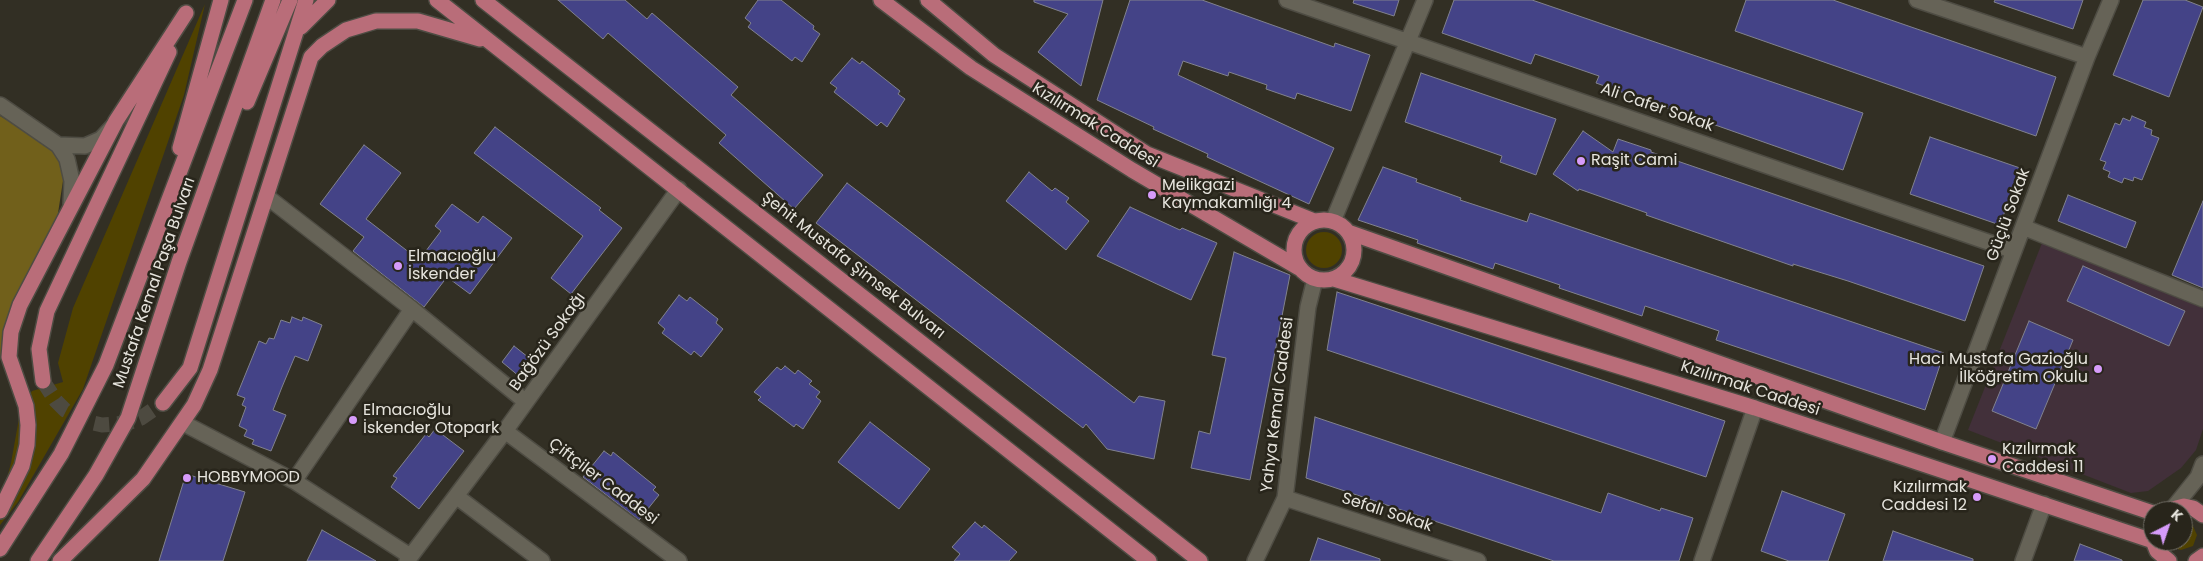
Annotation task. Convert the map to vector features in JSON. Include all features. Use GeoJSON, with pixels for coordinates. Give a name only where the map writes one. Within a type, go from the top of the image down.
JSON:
{"type":"FeatureCollection","features":[{"type":"Feature","properties":{"kind":"main road"},"geometry":{"type":"LineString","coordinates":[[152,246],[221,0]]}},
{"type":"Feature","properties":{"kind":"main road","name":"Mustafa Kemal Paşa Bulvarı"},"geometry":{"type":"LineString","coordinates":[[0,549],[61,454],[106,365],[245,0]]}},
{"type":"Feature","properties":{"kind":"main road","name":"Mustafa Kemal Paşa Bulvarı"},"geometry":{"type":"LineString","coordinates":[[38,561],[96,475],[128,418],[180,262],[273,0]]}},
{"type":"Feature","properties":{"kind":"main road"},"geometry":{"type":"LineString","coordinates":[[180,262],[290,0]]}},
{"type":"Feature","properties":{"kind":"main road"},"geometry":{"type":"LineString","coordinates":[[163,403],[190,368],[306,0]]}},
{"type":"Feature","properties":{"kind":"main road"},"geometry":{"type":"LineString","coordinates":[[295,36],[310,16],[328,0]]}},
{"type":"Feature","properties":{"kind":"main road"},"geometry":{"type":"LineString","coordinates":[[437,0],[1149,561]]}},
{"type":"Feature","properties":{"kind":"main road","name":"Şehit Mustafa Şimsek Bulvarı"},"geometry":{"type":"LineString","coordinates":[[483,0],[1200,561]]}},
{"type":"Feature","properties":{"kind":"main road","name":"Kızılırmak Caddesi"},"geometry":{"type":"LineString","coordinates":[[881,0],[971,68],[1132,170],[1300,268]]}},
{"type":"Feature","properties":{"kind":"main road","name":"Kızılırmak Caddesi"},"geometry":{"type":"LineString","coordinates":[[928,0],[994,56],[1147,154],[1314,221]]}},
{"type":"Feature","properties":{"kind":"main road"},"geometry":{"type":"LineString","coordinates":[[0,511],[22,466],[27,445],[26,406],[9,357],[11,332],[20,305],[112,127],[189,7]]}},
{"type":"Feature","properties":{"kind":"main road"},"geometry":{"type":"LineString","coordinates":[[43,381],[39,348],[47,310],[143,111],[189,7]]}},
{"type":"Feature","properties":{"kind":"main road"},"geometry":{"type":"LineString","coordinates":[[60,561],[143,480],[183,424],[197,399],[210,370],[311,57],[333,37],[360,25],[376,21],[405,20],[452,29],[493,44]]}},
{"type":"Feature","properties":{"kind":"main road"},"geometry":{"type":"LineString","coordinates":[[1314,221],[1333,221],[1348,232],[1354,249],[1353,259],[1342,274],[1334,279],[1315,279],[1300,268],[1294,250],[1295,241],[1306,225],[1314,221]]}},
{"type":"Feature","properties":{"kind":"main road","name":"Kızılırmak Caddesi"},"geometry":{"type":"LineString","coordinates":[[1348,232],[1942,442],[2143,510]]}},
{"type":"Feature","properties":{"kind":"main road","name":"Kızılırmak Caddesi"},"geometry":{"type":"LineString","coordinates":[[1334,279],[1755,408],[2143,537]]}},
{"type":"Feature","properties":{"kind":"street","name":"Ali Cafer Sokak"},"geometry":{"type":"LineString","coordinates":[[1287,0],[2014,251]]}},
{"type":"Feature","properties":{"kind":"street"},"geometry":{"type":"LineString","coordinates":[[1333,221],[1406,40],[1425,0]]}},
{"type":"Feature","properties":{"kind":"street"},"geometry":{"type":"LineString","coordinates":[[1917,0],[2087,57]]}},
{"type":"Feature","properties":{"kind":"street","name":"Güçlü Sokak"},"geometry":{"type":"LineString","coordinates":[[1942,442],[2087,57],[2111,0]]}},
{"type":"Feature","properties":{"kind":"street"},"geometry":{"type":"LineString","coordinates":[[0,105],[58,145],[67,159],[72,181],[71,204]]}},
{"type":"Feature","properties":{"kind":"street"},"geometry":{"type":"LineString","coordinates":[[58,145],[86,146],[100,140],[112,127]]}},
{"type":"Feature","properties":{"kind":"street","name":"Bağözü Sokağı"},"geometry":{"type":"LineString","coordinates":[[409,559],[506,431],[679,189]]}},
{"type":"Feature","properties":{"kind":"street"},"geometry":{"type":"LineString","coordinates":[[266,196],[412,309],[526,402]]}},
{"type":"Feature","properties":{"kind":"street"},"geometry":{"type":"LineString","coordinates":[[2023,227],[2203,299]]}},
{"type":"Feature","properties":{"kind":"street","name":"Yahya Kemal Caddesi"},"geometry":{"type":"LineString","coordinates":[[1255,561],[1285,498],[1308,307],[1315,279]]}},
{"type":"Feature","properties":{"kind":"street"},"geometry":{"type":"LineString","coordinates":[[294,482],[412,309]]}},
{"type":"Feature","properties":{"kind":"street"},"geometry":{"type":"LineString","coordinates":[[1702,561],[1755,408]]}},
{"type":"Feature","properties":{"kind":"street"},"geometry":{"type":"LineString","coordinates":[[183,424],[294,482],[409,559]]}},
{"type":"Feature","properties":{"kind":"street","name":"Çiftçiler Caddesi"},"geometry":{"type":"LineString","coordinates":[[506,431],[679,561]]}},
{"type":"Feature","properties":{"kind":"street"},"geometry":{"type":"LineString","coordinates":[[2177,501],[2198,477],[2203,464]]}},
{"type":"Feature","properties":{"kind":"street"},"geometry":{"type":"LineString","coordinates":[[456,496],[542,561]]}},
{"type":"Feature","properties":{"kind":"street","name":"Sefalı Sokak"},"geometry":{"type":"LineString","coordinates":[[1285,498],[1478,561]]}},
{"type":"Feature","properties":{"kind":"street"},"geometry":{"type":"LineString","coordinates":[[2023,561],[2044,504]]}},
{"type":"Feature","properties":{"kind":"shaded area"},"geometry":{"type":"Polygon","coordinates":[[[205,4],[184,95],[83,389],[18,502],[0,525],[0,504],[11,463],[21,407],[32,391],[63,382],[58,363],[73,308],[205,4]]]}},
{"type":"Feature","properties":{"kind":"shaded area"},"geometry":{"type":"Polygon","coordinates":[[[0,116],[46,142],[65,168],[56,226],[14,308],[0,360],[0,116]]]}},
{"type":"Feature","properties":{"kind":"shaded area"},"geometry":{"type":"Polygon","coordinates":[[[1324,232],[1336,238],[1342,250],[1336,262],[1324,268],[1312,262],[1306,250],[1312,238],[1324,232]]]}},
{"type":"Feature","properties":{"kind":"shaded area","name":"Hacı Mustafa Gazioğlu İlköğretim Okulu"},"geometry":{"type":"Polygon","coordinates":[[[2042,243],[2203,308],[2203,429],[2196,450],[2181,468],[2148,491],[2131,493],[1968,430],[2042,243]]]}},
{"type":"Feature","properties":{"kind":"shaded area"},"geometry":{"type":"Polygon","coordinates":[[[2193,526],[2197,535],[2193,546],[2193,526]]]}},
{"type":"Feature","properties":{"kind":"building"},"geometry":{"type":"Polygon","coordinates":[[[558,0],[625,0],[647,19],[652,13],[738,87],[731,95],[823,175],[794,209],[719,143],[726,135],[608,33],[603,39],[558,0]]]}},
{"type":"Feature","properties":{"kind":"building"},"geometry":{"type":"Polygon","coordinates":[[[758,0],[781,0],[814,26],[813,29],[820,34],[802,62],[795,57],[792,61],[748,27],[751,23],[745,18],[758,0]]]}},
{"type":"Feature","properties":{"kind":"building"},"geometry":{"type":"Polygon","coordinates":[[[1034,0],[1103,0],[1081,86],[1038,52],[1068,14],[1034,2],[1034,0]]]}},
{"type":"Feature","properties":{"kind":"building"},"geometry":{"type":"Polygon","coordinates":[[[1130,0],[1202,0],[1334,47],[1335,43],[1370,55],[1351,111],[1297,93],[1295,99],[1266,89],[1267,85],[1229,72],[1228,76],[1183,61],[1178,75],[1334,148],[1309,204],[1207,157],[1208,154],[1153,129],[1154,127],[1097,100],[1130,0]]]}},
{"type":"Feature","properties":{"kind":"building"},"geometry":{"type":"Polygon","coordinates":[[[1354,0],[1399,0],[1394,16],[1353,3],[1354,0]]]}},
{"type":"Feature","properties":{"kind":"building"},"geometry":{"type":"Polygon","coordinates":[[[1454,0],[1532,0],[1863,113],[1843,170],[1596,83],[1599,76],[1535,54],[1531,64],[1442,33],[1454,0]]]}},
{"type":"Feature","properties":{"kind":"building"},"geometry":{"type":"Polygon","coordinates":[[[1746,0],[1833,0],[2056,77],[2036,136],[1735,31],[1746,0]]]}},
{"type":"Feature","properties":{"kind":"building"},"geometry":{"type":"Polygon","coordinates":[[[1995,0],[2083,0],[2073,29],[1994,2],[1995,0]]]}},
{"type":"Feature","properties":{"kind":"building"},"geometry":{"type":"Polygon","coordinates":[[[2143,0],[2185,0],[2203,7],[2169,97],[2113,75],[2143,0]]]}},
{"type":"Feature","properties":{"kind":"building"},"geometry":{"type":"Polygon","coordinates":[[[852,58],[860,64],[862,61],[900,91],[898,94],[905,99],[887,127],[881,122],[877,126],[834,92],[837,88],[830,83],[852,58]]]}},
{"type":"Feature","properties":{"kind":"building"},"geometry":{"type":"Polygon","coordinates":[[[1421,73],[1556,119],[1536,175],[1500,162],[1502,156],[1405,122],[1421,73]]]}},
{"type":"Feature","properties":{"kind":"building"},"geometry":{"type":"Polygon","coordinates":[[[2132,116],[2146,122],[2144,127],[2152,130],[2151,135],[2159,138],[2142,180],[2134,177],[2133,181],[2124,178],[2122,183],[2108,177],[2110,172],[2103,169],[2106,162],[2100,160],[2115,123],[2120,125],[2123,118],[2130,121],[2132,116]]]}},
{"type":"Feature","properties":{"kind":"building"},"geometry":{"type":"Polygon","coordinates":[[[495,127],[601,208],[599,210],[622,228],[571,294],[551,278],[583,236],[474,153],[495,127]]]}},
{"type":"Feature","properties":{"kind":"building"},"geometry":{"type":"Polygon","coordinates":[[[1583,131],[1613,152],[1618,139],[1984,266],[1965,321],[1848,281],[1793,264],[1793,266],[1646,215],[1647,213],[1579,189],[1578,191],[1553,174],[1583,131]]]}},
{"type":"Feature","properties":{"kind":"building"},"geometry":{"type":"Polygon","coordinates":[[[1930,137],[2020,168],[2000,225],[1910,194],[1930,137]]]}},
{"type":"Feature","properties":{"kind":"building"},"geometry":{"type":"Polygon","coordinates":[[[364,145],[401,173],[366,219],[419,260],[441,231],[435,226],[452,204],[478,223],[483,216],[512,238],[470,294],[447,277],[424,307],[353,251],[364,237],[320,204],[364,145]]]}},
{"type":"Feature","properties":{"kind":"building"},"geometry":{"type":"Polygon","coordinates":[[[1383,167],[1417,179],[1416,182],[1461,198],[1460,200],[1527,222],[1530,213],[1944,353],[1925,410],[1716,340],[1719,331],[1645,306],[1642,316],[1559,288],[1560,285],[1495,263],[1493,269],[1417,243],[1418,240],[1358,220],[1383,167]]]}},
{"type":"Feature","properties":{"kind":"building"},"geometry":{"type":"Polygon","coordinates":[[[1029,172],[1052,191],[1055,188],[1069,198],[1066,202],[1089,221],[1066,250],[1006,201],[1029,172]]]}},
{"type":"Feature","properties":{"kind":"building"},"geometry":{"type":"Polygon","coordinates":[[[847,183],[1134,403],[1139,396],[1165,401],[1154,459],[1107,449],[1086,424],[1083,428],[816,223],[847,183]]]}},
{"type":"Feature","properties":{"kind":"building"},"geometry":{"type":"Polygon","coordinates":[[[2068,195],[2136,222],[2126,248],[2058,221],[2068,195]]]}},
{"type":"Feature","properties":{"kind":"building"},"geometry":{"type":"Polygon","coordinates":[[[2203,201],[2203,288],[2172,275],[2203,201]]]}},
{"type":"Feature","properties":{"kind":"building"},"geometry":{"type":"Polygon","coordinates":[[[1130,207],[1180,230],[1182,228],[1217,243],[1191,300],[1097,256],[1130,207]]]}},
{"type":"Feature","properties":{"kind":"building"},"geometry":{"type":"Polygon","coordinates":[[[1234,252],[1290,275],[1250,480],[1191,468],[1199,431],[1210,434],[1226,358],[1212,355],[1234,252]]]}},
{"type":"Feature","properties":{"kind":"building"},"geometry":{"type":"Polygon","coordinates":[[[2083,266],[2185,311],[2169,346],[2067,301],[2083,266]]]}},
{"type":"Feature","properties":{"kind":"building"},"geometry":{"type":"Polygon","coordinates":[[[1337,292],[1725,421],[1706,477],[1327,350],[1337,292]]]}},
{"type":"Feature","properties":{"kind":"building"},"geometry":{"type":"Polygon","coordinates":[[[679,295],[687,301],[690,297],[718,319],[716,323],[723,329],[701,357],[694,351],[691,355],[662,333],[665,329],[658,323],[679,295]]]}},
{"type":"Feature","properties":{"kind":"building"},"geometry":{"type":"Polygon","coordinates":[[[292,317],[302,321],[303,317],[322,325],[308,361],[295,356],[282,387],[273,410],[286,415],[271,451],[252,444],[254,440],[244,436],[247,430],[239,426],[246,407],[242,405],[245,398],[237,395],[259,341],[266,344],[269,338],[274,339],[281,320],[290,323],[292,317]]]}},
{"type":"Feature","properties":{"kind":"building"},"geometry":{"type":"Polygon","coordinates":[[[2029,321],[2073,340],[2036,429],[1992,411],[2029,321]]]}},
{"type":"Feature","properties":{"kind":"building"},"geometry":{"type":"Polygon","coordinates":[[[514,346],[533,361],[520,377],[502,362],[514,346]]]}},
{"type":"Feature","properties":{"kind":"building"},"geometry":{"type":"Polygon","coordinates":[[[785,366],[795,374],[798,370],[812,381],[809,384],[820,392],[816,397],[821,401],[803,429],[796,424],[794,427],[758,400],[761,397],[754,392],[777,367],[781,370],[785,366]]]}},
{"type":"Feature","properties":{"kind":"building"},"geometry":{"type":"Polygon","coordinates":[[[1315,417],[1601,513],[1608,493],[1660,511],[1661,508],[1693,518],[1679,561],[1554,561],[1306,478],[1315,417]]]}},
{"type":"Feature","properties":{"kind":"building"},"geometry":{"type":"Polygon","coordinates":[[[870,422],[930,469],[899,509],[838,462],[870,422]]]}},
{"type":"Feature","properties":{"kind":"building"},"geometry":{"type":"Polygon","coordinates":[[[435,429],[464,451],[419,509],[391,487],[397,478],[393,476],[426,434],[429,437],[435,429]]]}},
{"type":"Feature","properties":{"kind":"building"},"geometry":{"type":"Polygon","coordinates":[[[604,451],[611,456],[613,452],[656,487],[653,490],[659,495],[639,520],[583,477],[604,451]]]}},
{"type":"Feature","properties":{"kind":"building"},"geometry":{"type":"Polygon","coordinates":[[[186,474],[245,492],[223,561],[159,561],[186,474]]]}},
{"type":"Feature","properties":{"kind":"building"},"geometry":{"type":"Polygon","coordinates":[[[1782,491],[1845,514],[1828,561],[1789,561],[1761,551],[1782,491]]]}},
{"type":"Feature","properties":{"kind":"building"},"geometry":{"type":"Polygon","coordinates":[[[975,522],[982,528],[984,525],[1017,552],[1009,561],[954,561],[960,554],[952,547],[975,522]]]}},
{"type":"Feature","properties":{"kind":"building"},"geometry":{"type":"Polygon","coordinates":[[[322,530],[376,561],[307,561],[322,530]]]}},
{"type":"Feature","properties":{"kind":"building"},"geometry":{"type":"Polygon","coordinates":[[[1893,531],[1973,559],[1973,561],[1883,561],[1893,531]]]}},
{"type":"Feature","properties":{"kind":"building"},"geometry":{"type":"Polygon","coordinates":[[[1318,538],[1380,559],[1380,561],[1310,561],[1318,538]]]}},
{"type":"Feature","properties":{"kind":"building"},"geometry":{"type":"Polygon","coordinates":[[[2080,544],[2122,560],[2122,561],[2074,561],[2080,544]]]}},
{"type":"Feature","properties":{"kind":"tunnel"},"geometry":{"type":"LineString","coordinates":[[43,381],[56,401],[65,410],[89,422],[102,425],[128,423],[141,418],[163,403]]}},
{"type":"Feature","properties":{"kind":"place","name":"Raşit Cami"},"geometry":{"type":"Point","coordinates":[1581,161]}},
{"type":"Feature","properties":{"kind":"place","name":"Melikgazi Kaymakamlığı 4"},"geometry":{"type":"Point","coordinates":[1152,195]}},
{"type":"Feature","properties":{"kind":"place","name":"Elmacıoğlu İskender"},"geometry":{"type":"Point","coordinates":[398,266]}},
{"type":"Feature","properties":{"kind":"place","name":"Hacı Mustafa Gazioğlu İlköğretim Okulu"},"geometry":{"type":"Point","coordinates":[2098,369]}},
{"type":"Feature","properties":{"kind":"place","name":"Elmacıoğlu İskender Otopark"},"geometry":{"type":"Point","coordinates":[353,420]}},
{"type":"Feature","properties":{"kind":"place","name":"Kızılırmak Caddesi 11"},"geometry":{"type":"Point","coordinates":[1992,459]}},
{"type":"Feature","properties":{"kind":"place","name":"HOBBYMOOD"},"geometry":{"type":"Point","coordinates":[187,478]}},
{"type":"Feature","properties":{"kind":"place","name":"Kızılırmak Caddesi 12"},"geometry":{"type":"Point","coordinates":[1977,497]}}]}
